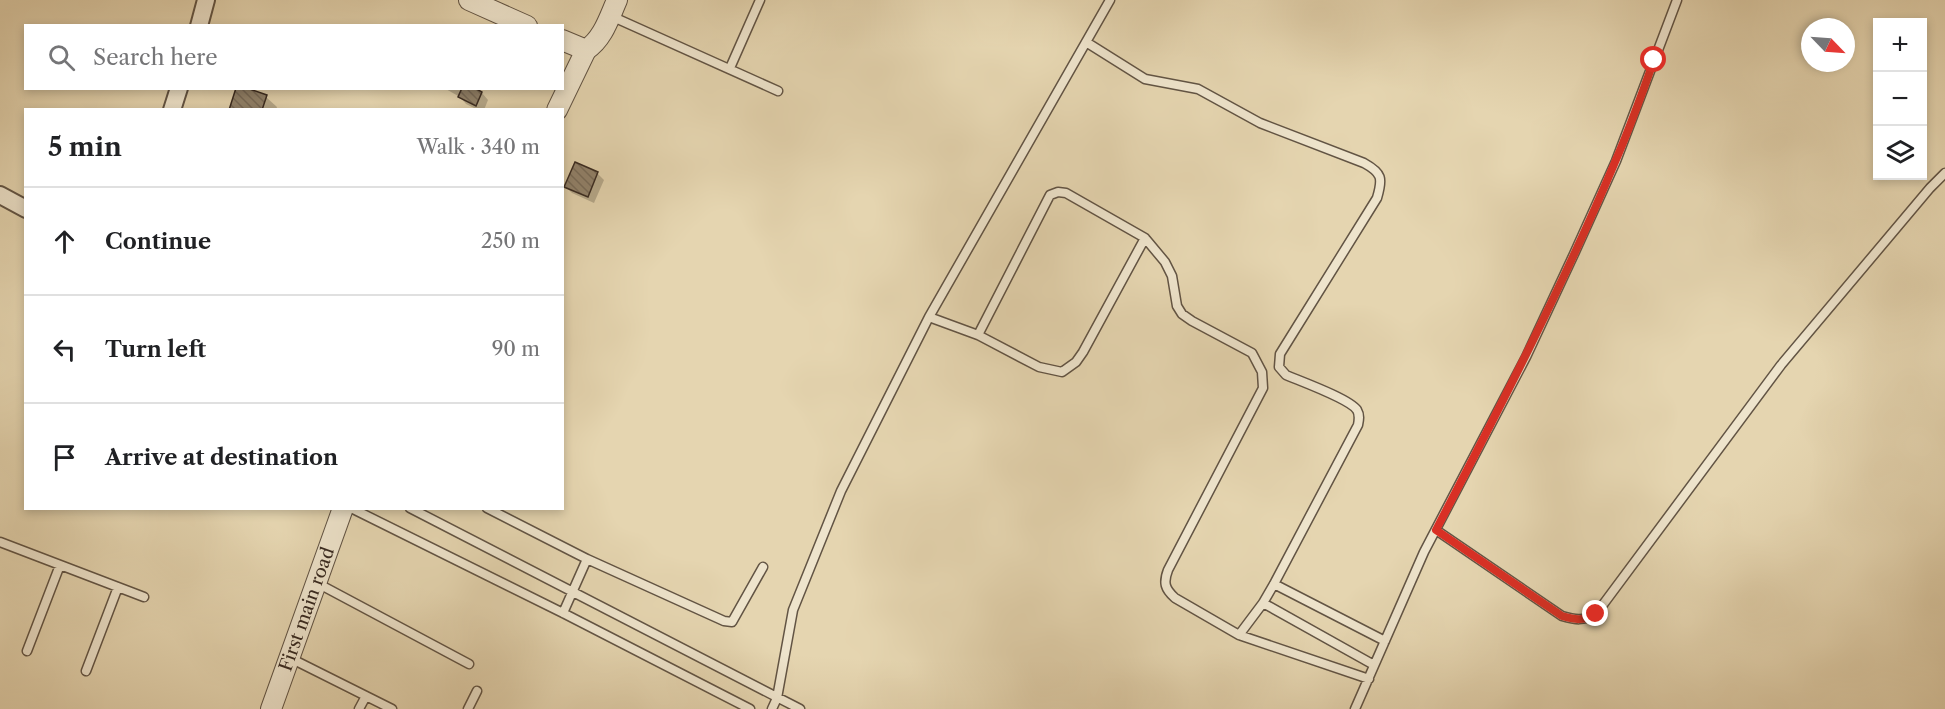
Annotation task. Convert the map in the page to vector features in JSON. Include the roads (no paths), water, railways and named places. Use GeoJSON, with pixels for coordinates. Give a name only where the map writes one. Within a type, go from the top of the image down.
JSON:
{"type":"FeatureCollection","features":[{"type":"Feature","properties":{"kind":"street"},"geometry":{"type":"LineString","coordinates":[[200,24],[206,0]]}},
{"type":"Feature","properties":{"kind":"street"},"geometry":{"type":"LineString","coordinates":[[469,0],[523,24]]}},
{"type":"Feature","properties":{"kind":"street"},"geometry":{"type":"LineString","coordinates":[[558,108],[586,50],[600,38],[614,8]]}},
{"type":"Feature","properties":{"kind":"street"},"geometry":{"type":"LineString","coordinates":[[564,41],[586,50]]}},
{"type":"Feature","properties":{"kind":"street"},"geometry":{"type":"LineString","coordinates":[[173,108],[178,90]]}},
{"type":"Feature","properties":{"kind":"street"},"geometry":{"type":"LineString","coordinates":[[0,195],[24,208]]}},
{"type":"Feature","properties":{"kind":"street","name":"First main road"},"geometry":{"type":"LineString","coordinates":[[271,709],[342,510]]}},
{"type":"Feature","properties":{"kind":"lane"},"geometry":{"type":"LineString","coordinates":[[730,68],[760,0]]}},
{"type":"Feature","properties":{"kind":"lane"},"geometry":{"type":"LineString","coordinates":[[772,709],[777,698],[793,610],[841,491],[929,317],[1110,0]]}},
{"type":"Feature","properties":{"kind":"lane"},"geometry":{"type":"LineString","coordinates":[[1355,709],[1424,552],[1526,357],[1574,254],[1616,161],[1677,0]]}},
{"type":"Feature","properties":{"kind":"lane"},"geometry":{"type":"LineString","coordinates":[[614,8],[778,91]]}},
{"type":"Feature","properties":{"kind":"lane"},"geometry":{"type":"LineString","coordinates":[[1086,42],[1145,79],[1198,89],[1260,123],[1364,163],[1376,170],[1380,177],[1377,198],[1280,354],[1279,368],[1286,375],[1347,402],[1357,410],[1358,424],[1274,584],[1239,635]]}},
{"type":"Feature","properties":{"kind":"lane"},"geometry":{"type":"LineString","coordinates":[[1436,530],[1562,616],[1576,620],[1586,619],[1596,614],[1781,364],[1945,173]]}},
{"type":"Feature","properties":{"kind":"lane"},"geometry":{"type":"LineString","coordinates":[[978,335],[1050,195],[1059,192],[1066,193],[1145,238],[1165,262],[1172,276],[1177,306],[1182,314],[1252,353],[1262,372],[1263,388],[1165,578],[1167,591],[1175,598],[1239,635],[1368,679]]}},
{"type":"Feature","properties":{"kind":"lane"},"geometry":{"type":"LineString","coordinates":[[929,317],[978,335],[1039,367],[1062,372],[1076,362],[1083,351],[1145,238]]}},
{"type":"Feature","properties":{"kind":"lane"},"geometry":{"type":"LineString","coordinates":[[355,510],[563,612],[750,709]]}},
{"type":"Feature","properties":{"kind":"lane"},"geometry":{"type":"LineString","coordinates":[[414,510],[800,709]]}},
{"type":"Feature","properties":{"kind":"lane"},"geometry":{"type":"LineString","coordinates":[[491,510],[587,559],[724,621],[732,622],[763,567]]}},
{"type":"Feature","properties":{"kind":"lane"},"geometry":{"type":"LineString","coordinates":[[0,542],[144,597]]}},
{"type":"Feature","properties":{"kind":"lane"},"geometry":{"type":"LineString","coordinates":[[563,612],[587,559]]}},
{"type":"Feature","properties":{"kind":"lane"},"geometry":{"type":"LineString","coordinates":[[27,651],[60,565]]}},
{"type":"Feature","properties":{"kind":"lane"},"geometry":{"type":"LineString","coordinates":[[317,582],[469,664]]}},
{"type":"Feature","properties":{"kind":"lane"},"geometry":{"type":"LineString","coordinates":[[1274,584],[1385,641]]}},
{"type":"Feature","properties":{"kind":"lane"},"geometry":{"type":"LineString","coordinates":[[86,671],[118,587]]}},
{"type":"Feature","properties":{"kind":"lane"},"geometry":{"type":"LineString","coordinates":[[1263,603],[1374,665]]}},
{"type":"Feature","properties":{"kind":"lane"},"geometry":{"type":"LineString","coordinates":[[289,658],[392,709]]}},
{"type":"Feature","properties":{"kind":"lane"},"geometry":{"type":"LineString","coordinates":[[468,709],[477,691]]}},
{"type":"Feature","properties":{"kind":"lane"},"geometry":{"type":"LineString","coordinates":[[359,709],[366,696]]}}]}
